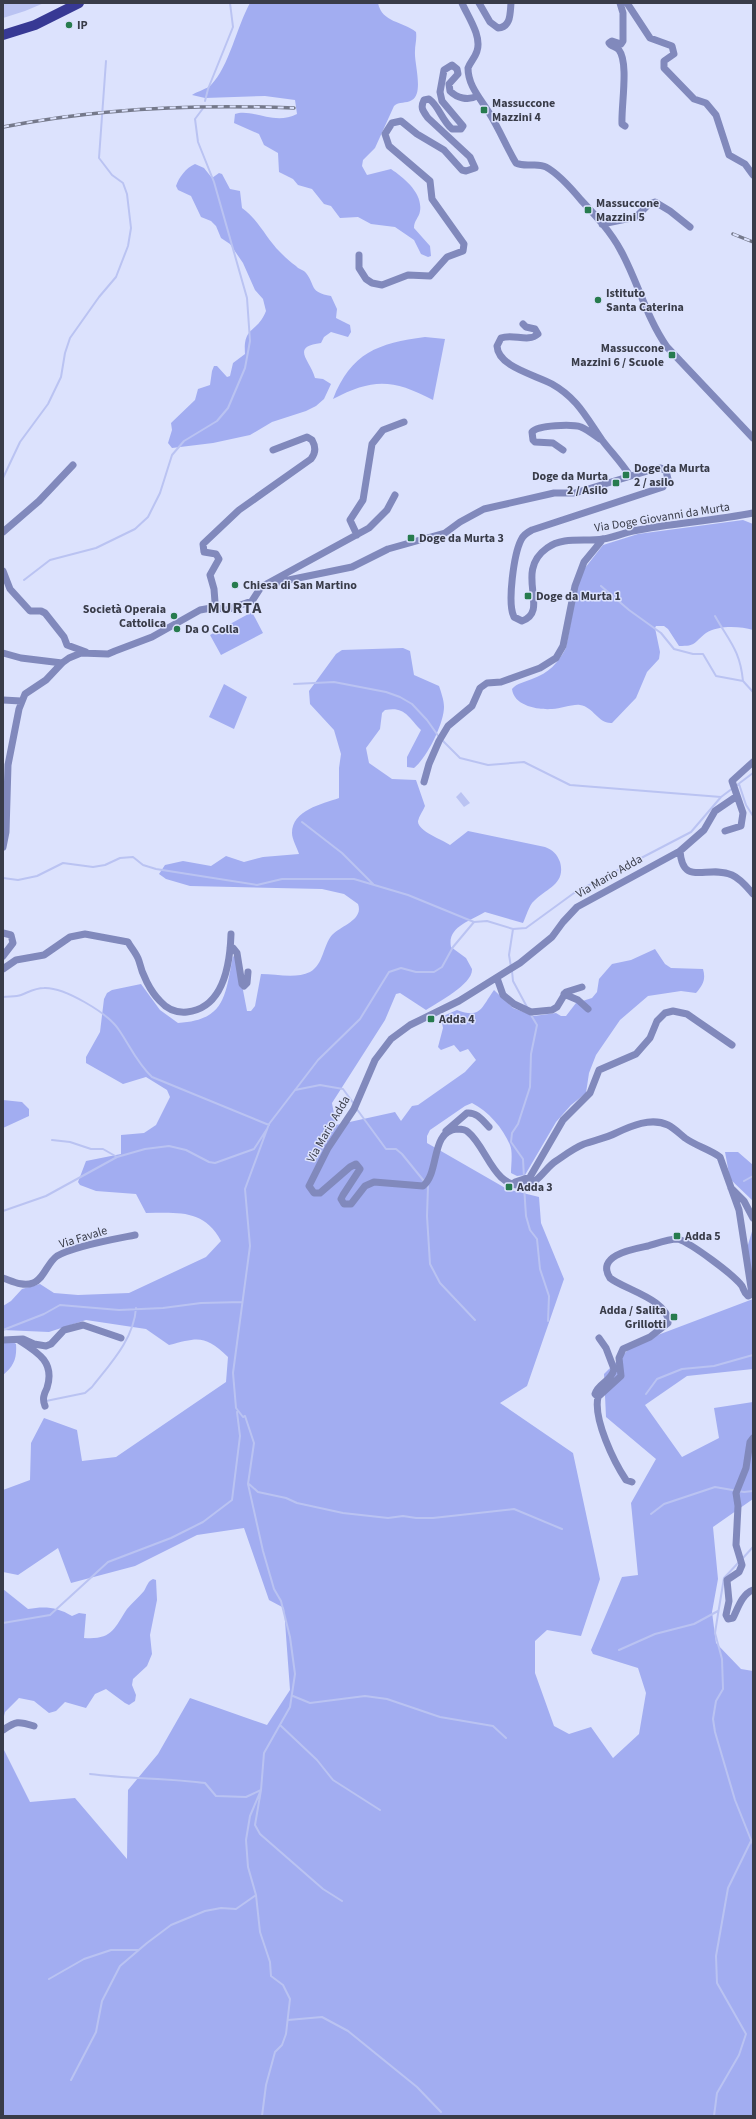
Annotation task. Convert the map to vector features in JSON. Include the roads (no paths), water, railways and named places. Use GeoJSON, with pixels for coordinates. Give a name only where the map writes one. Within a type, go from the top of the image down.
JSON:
{"type":"FeatureCollection","features":[{"type":"Feature","properties":{"kind":"main road"},"geometry":{"type":"LineString","coordinates":[[3,35],[35,25],[78,3]]}},
{"type":"Feature","properties":{"kind":"street"},"geometry":{"type":"LineString","coordinates":[[462,3],[474,29],[478,45],[477,53],[468,68],[471,84],[477,96],[487,108],[516,163],[524,166],[541,165],[551,170],[578,195],[602,224],[622,253],[658,334],[667,347],[753,438]]}},
{"type":"Feature","properties":{"kind":"street"},"geometry":{"type":"LineString","coordinates":[[480,3],[492,25],[501,28],[508,22],[511,3]]}},
{"type":"Feature","properties":{"kind":"street"},"geometry":{"type":"LineString","coordinates":[[620,3],[623,13],[624,41],[621,44],[612,41],[609,43],[618,49],[624,63],[621,113],[622,124],[625,126]]}},
{"type":"Feature","properties":{"kind":"street"},"geometry":{"type":"LineString","coordinates":[[627,3],[650,38],[672,46],[674,54],[664,61],[664,68],[694,99],[706,103],[716,115],[729,154],[745,164],[753,175]]}},
{"type":"Feature","properties":{"kind":"street"},"geometry":{"type":"LineString","coordinates":[[359,255],[359,268],[366,279],[372,283],[382,285],[408,275],[430,276],[447,257],[463,251],[464,244],[432,199],[430,181],[424,174],[389,146],[385,134],[392,123],[401,121],[416,134],[444,150],[462,170],[471,170],[475,168],[470,157],[428,118],[422,111],[421,106],[424,100],[429,99],[437,107],[444,122],[452,129],[461,129],[463,126],[461,121],[449,111],[442,101],[440,92],[444,70],[452,65],[457,69],[458,74],[449,84],[450,91],[460,98],[472,98],[477,96]]}},
{"type":"Feature","properties":{"kind":"street"},"geometry":{"type":"LineString","coordinates":[[602,224],[636,217],[649,204],[655,202],[670,211],[690,227]]}},
{"type":"Feature","properties":{"kind":"street"},"geometry":{"type":"LineString","coordinates":[[523,324],[526,327],[535,329],[538,334],[529,338],[508,336],[501,338],[497,346],[501,359],[520,370],[553,384],[570,396],[582,409],[603,441],[622,463],[630,476]]}},
{"type":"Feature","properties":{"kind":"street"},"geometry":{"type":"LineString","coordinates":[[357,535],[350,520],[363,500],[372,444],[383,430],[404,422]]}},
{"type":"Feature","properties":{"kind":"street"},"geometry":{"type":"LineString","coordinates":[[563,450],[553,443],[535,442],[533,440],[532,432],[539,427],[578,426],[603,441]]}},
{"type":"Feature","properties":{"kind":"street"},"geometry":{"type":"LineString","coordinates":[[215,606],[214,589],[210,575],[219,559],[216,554],[204,552],[203,544],[239,510],[311,459],[314,455],[315,447],[312,440],[307,438],[273,450]]}},
{"type":"Feature","properties":{"kind":"street"},"geometry":{"type":"LineString","coordinates":[[3,532],[39,501],[73,465]]}},
{"type":"Feature","properties":{"kind":"street","name":"Via Doge Giovanni da Murta"},"geometry":{"type":"LineString","coordinates":[[269,584],[352,567],[388,549],[445,533],[460,522],[484,509],[554,493],[575,493],[659,468],[666,471],[668,479],[663,487],[532,530],[522,538],[516,557],[511,604],[514,617],[519,621],[524,620],[534,611],[531,571],[534,561],[546,548],[553,544],[569,540],[603,539],[631,531],[706,522],[753,513]]}},
{"type":"Feature","properties":{"kind":"street"},"geometry":{"type":"LineString","coordinates":[[3,571],[10,589],[30,611],[41,611],[45,614],[64,637],[67,645],[88,652],[108,654],[152,637],[200,610],[215,606],[226,610],[252,601],[259,589],[368,528],[387,510],[395,495]]}},
{"type":"Feature","properties":{"kind":"street"},"geometry":{"type":"LineString","coordinates":[[424,782],[429,764],[439,741],[448,726],[472,706],[480,688],[487,683],[501,682],[540,668],[556,658],[563,646],[575,586],[584,562],[603,539]]}},
{"type":"Feature","properties":{"kind":"street"},"geometry":{"type":"LineString","coordinates":[[3,847],[6,832],[5,795],[8,765],[21,701],[30,690],[46,680],[62,663],[81,653],[88,652]]}},
{"type":"Feature","properties":{"kind":"street"},"geometry":{"type":"LineString","coordinates":[[3,653],[21,658],[62,663]]}},
{"type":"Feature","properties":{"kind":"street"},"geometry":{"type":"LineString","coordinates":[[3,700],[21,701]]}},
{"type":"Feature","properties":{"kind":"street"},"geometry":{"type":"LineString","coordinates":[[725,831],[741,826],[743,813],[732,781],[753,762]]}},
{"type":"Feature","properties":{"kind":"street","name":"Via Mario Adda"},"geometry":{"type":"LineString","coordinates":[[443,1138],[439,1145],[430,1176],[423,1186],[374,1182],[365,1186],[353,1202],[348,1205],[344,1204],[342,1199],[344,1191],[359,1173],[360,1169],[356,1164],[350,1167],[320,1194],[314,1193],[310,1189],[311,1182],[328,1148],[354,1109],[375,1060],[386,1045],[410,1025],[459,1001],[497,978],[552,937],[577,907],[680,850],[704,830],[715,811],[737,796]]}},
{"type":"Feature","properties":{"kind":"street"},"geometry":{"type":"LineString","coordinates":[[680,850],[682,864],[686,870],[694,873],[716,872],[732,875],[753,894]]}},
{"type":"Feature","properties":{"kind":"street"},"geometry":{"type":"LineString","coordinates":[[3,933],[11,935],[13,943],[3,956]]}},
{"type":"Feature","properties":{"kind":"street"},"geometry":{"type":"LineString","coordinates":[[3,969],[16,960],[44,955],[70,937],[84,934],[95,934],[128,942],[159,1001],[168,1008],[182,1012],[202,1009],[215,997],[224,976],[230,948],[231,934]]}},
{"type":"Feature","properties":{"kind":"street"},"geometry":{"type":"LineString","coordinates":[[230,948],[233,948],[237,953],[242,984],[244,986],[247,983],[248,972]]}},
{"type":"Feature","properties":{"kind":"street"},"geometry":{"type":"LineString","coordinates":[[497,978],[503,995],[514,1004],[531,1012],[552,1010],[557,1007],[564,994],[570,990],[582,987]]}},
{"type":"Feature","properties":{"kind":"street"},"geometry":{"type":"LineString","coordinates":[[564,994],[578,1000],[588,1009]]}},
{"type":"Feature","properties":{"kind":"street"},"geometry":{"type":"LineString","coordinates":[[508,1182],[522,1181],[530,1177],[563,1120],[590,1093],[600,1070],[636,1054],[650,1038],[657,1021],[665,1012],[673,1011],[687,1014],[732,1045]]}},
{"type":"Feature","properties":{"kind":"street"},"geometry":{"type":"LineString","coordinates":[[443,1138],[443,1134],[468,1113],[472,1113],[479,1117],[489,1127]]}},
{"type":"Feature","properties":{"kind":"street"},"geometry":{"type":"LineString","coordinates":[[443,1138],[454,1129],[467,1130],[473,1136],[500,1176],[508,1182],[517,1185],[527,1185],[539,1178],[553,1163],[583,1145],[616,1134],[633,1125],[668,1125],[686,1139],[720,1157],[729,1187],[739,1210],[752,1294],[748,1296],[744,1293],[742,1286],[720,1266],[678,1239],[621,1253],[614,1257],[609,1262],[607,1268],[610,1278],[653,1302],[665,1312],[669,1320],[668,1323],[653,1335],[622,1349],[619,1358],[620,1376],[598,1397]]}},
{"type":"Feature","properties":{"kind":"street"},"geometry":{"type":"LineString","coordinates":[[729,1187],[744,1201],[753,1218]]}},
{"type":"Feature","properties":{"kind":"street","name":"Via Favale"},"geometry":{"type":"LineString","coordinates":[[3,1278],[20,1284],[31,1284],[37,1281],[49,1264],[59,1255],[99,1242],[135,1235]]}},
{"type":"Feature","properties":{"kind":"street"},"geometry":{"type":"LineString","coordinates":[[3,1340],[23,1339],[46,1346],[51,1344],[64,1330],[84,1325],[121,1338]]}},
{"type":"Feature","properties":{"kind":"street"},"geometry":{"type":"LineString","coordinates":[[599,1338],[606,1348],[614,1369],[609,1379],[596,1392],[601,1422],[612,1454],[624,1478],[632,1482]]}},
{"type":"Feature","properties":{"kind":"street"},"geometry":{"type":"LineString","coordinates":[[17,1339],[40,1356],[49,1367],[50,1376],[44,1396],[45,1406]]}},
{"type":"Feature","properties":{"kind":"street"},"geometry":{"type":"LineString","coordinates":[[753,1438],[750,1442],[746,1468],[736,1493],[738,1506],[736,1548],[742,1565],[739,1572],[727,1580],[729,1601],[726,1615],[728,1619],[733,1618],[741,1600],[747,1593],[753,1590]]}},
{"type":"Feature","properties":{"kind":"street"},"geometry":{"type":"LineString","coordinates":[[3,1730],[12,1723],[20,1722],[34,1726]]}},
{"type":"Feature","properties":{"kind":"waterway"},"geometry":{"type":"LineString","coordinates":[[205,101],[208,89],[233,27],[230,3]]}},
{"type":"Feature","properties":{"kind":"waterway"},"geometry":{"type":"LineString","coordinates":[[3,478],[20,442],[48,404],[61,377],[65,353],[70,338],[99,297],[116,277],[128,246],[131,228],[127,194],[123,183],[112,175],[99,158],[106,61]]}},
{"type":"Feature","properties":{"kind":"waterway"},"geometry":{"type":"LineString","coordinates":[[24,580],[50,560],[96,548],[135,529],[148,517],[160,493],[172,455],[184,441],[217,421],[228,408],[245,368],[250,341],[247,298],[214,182],[198,142],[195,119],[204,107]]}},
{"type":"Feature","properties":{"kind":"waterway"},"geometry":{"type":"LineString","coordinates":[[601,586],[629,610],[661,633],[674,649],[693,654],[703,654],[716,676],[743,681],[753,692]]}},
{"type":"Feature","properties":{"kind":"waterway"},"geometry":{"type":"LineString","coordinates":[[715,616],[737,653],[742,670],[743,681]]}},
{"type":"Feature","properties":{"kind":"waterway"},"geometry":{"type":"LineString","coordinates":[[294,684],[334,682],[386,692],[400,697],[412,704],[427,720],[439,737]]}},
{"type":"Feature","properties":{"kind":"waterway"},"geometry":{"type":"LineString","coordinates":[[442,740],[460,758],[488,765],[524,762],[570,785],[721,797]]}},
{"type":"Feature","properties":{"kind":"waterway"},"geometry":{"type":"LineString","coordinates":[[262,2116],[266,2085],[275,2052],[282,2045],[286,2034],[290,1999],[283,1985],[271,1976],[270,1962],[260,1932],[256,1895],[248,1867],[246,1840],[250,1816],[261,1790],[264,1753],[290,1707],[295,1674],[290,1637],[281,1601],[274,1589],[263,1551],[248,1484],[254,1443],[245,1416],[243,1417],[236,1408],[233,1373],[250,1246],[245,1189],[269,1124],[318,1060],[360,1019],[389,972],[401,968],[416,972],[434,972],[442,967],[453,947],[474,922],[487,921],[513,929],[526,928],[574,893],[691,832],[721,797],[753,773]]}},
{"type":"Feature","properties":{"kind":"waterway"},"geometry":{"type":"LineString","coordinates":[[739,784],[746,805],[753,816]]}},
{"type":"Feature","properties":{"kind":"waterway"},"geometry":{"type":"LineString","coordinates":[[302,822],[342,853],[373,884]]}},
{"type":"Feature","properties":{"kind":"waterway"},"geometry":{"type":"LineString","coordinates":[[3,878],[18,880],[37,876],[63,863],[93,867],[105,865],[120,858],[133,857],[143,865],[156,869],[257,885],[282,879],[354,879],[408,895],[474,922]]}},
{"type":"Feature","properties":{"kind":"waterway"},"geometry":{"type":"LineString","coordinates":[[511,967],[509,955],[513,929]]}},
{"type":"Feature","properties":{"kind":"waterway"},"geometry":{"type":"LineString","coordinates":[[512,971],[513,981],[527,1007]]}},
{"type":"Feature","properties":{"kind":"waterway"},"geometry":{"type":"LineString","coordinates":[[3,997],[19,996],[41,988],[53,989],[74,996],[96,1009],[113,1023],[138,1060],[152,1077],[269,1125]]}},
{"type":"Feature","properties":{"kind":"waterway"},"geometry":{"type":"LineString","coordinates":[[524,1178],[523,1159],[511,1142],[512,1133],[518,1124],[530,1087],[531,1054],[537,1025],[531,1015]]}},
{"type":"Feature","properties":{"kind":"waterway"},"geometry":{"type":"LineString","coordinates":[[295,1090],[320,1085],[343,1089],[354,1104]]}},
{"type":"Feature","properties":{"kind":"waterway"},"geometry":{"type":"LineString","coordinates":[[356,1108],[386,1149],[396,1149],[402,1154],[428,1186],[427,1216],[430,1264],[440,1283],[475,1320]]}},
{"type":"Feature","properties":{"kind":"waterway"},"geometry":{"type":"LineString","coordinates":[[3,1211],[46,1196],[117,1157],[145,1149],[169,1146],[186,1150],[209,1162],[215,1163],[254,1149],[267,1129]]}},
{"type":"Feature","properties":{"kind":"waterway"},"geometry":{"type":"LineString","coordinates":[[52,1140],[70,1142],[91,1149],[103,1149],[117,1157]]}},
{"type":"Feature","properties":{"kind":"waterway"},"geometry":{"type":"LineString","coordinates":[[744,1181],[753,1176]]}},
{"type":"Feature","properties":{"kind":"waterway"},"geometry":{"type":"LineString","coordinates":[[524,1186],[526,1216],[530,1230],[537,1239],[540,1269],[549,1296],[548,1321]]}},
{"type":"Feature","properties":{"kind":"waterway"},"geometry":{"type":"LineString","coordinates":[[3,1330],[44,1314],[60,1305],[119,1310],[163,1308],[201,1303],[242,1302]]}},
{"type":"Feature","properties":{"kind":"waterway"},"geometry":{"type":"LineString","coordinates":[[46,1401],[85,1393],[92,1387],[126,1341],[131,1330],[136,1308]]}},
{"type":"Feature","properties":{"kind":"waterway"},"geometry":{"type":"LineString","coordinates":[[646,1394],[657,1379],[682,1369],[714,1366],[753,1355]]}},
{"type":"Feature","properties":{"kind":"waterway"},"geometry":{"type":"LineString","coordinates":[[3,1623],[50,1615],[108,1562],[171,1538],[203,1522],[232,1500],[240,1436],[237,1412]]}},
{"type":"Feature","properties":{"kind":"waterway"},"geometry":{"type":"LineString","coordinates":[[249,1484],[258,1492],[286,1498],[297,1503],[343,1513],[388,1518],[403,1516],[433,1518],[514,1509],[562,1529]]}},
{"type":"Feature","properties":{"kind":"waterway"},"geometry":{"type":"LineString","coordinates":[[651,1514],[664,1504],[715,1487],[744,1492],[753,1491]]}},
{"type":"Feature","properties":{"kind":"waterway"},"geometry":{"type":"LineString","coordinates":[[742,1559],[753,1547]]}},
{"type":"Feature","properties":{"kind":"waterway"},"geometry":{"type":"LineString","coordinates":[[739,1562],[724,1578],[718,1614],[715,1633],[722,1659],[723,1689],[716,1701],[713,1719],[715,1732],[735,1800],[753,1845]]}},
{"type":"Feature","properties":{"kind":"waterway"},"geometry":{"type":"LineString","coordinates":[[619,1650],[655,1634],[694,1624],[718,1611]]}},
{"type":"Feature","properties":{"kind":"waterway"},"geometry":{"type":"LineString","coordinates":[[293,1696],[310,1703],[365,1696],[387,1699],[440,1717],[493,1726],[506,1738]]}},
{"type":"Feature","properties":{"kind":"waterway"},"geometry":{"type":"LineString","coordinates":[[280,1725],[317,1760],[333,1780],[380,1810]]}},
{"type":"Feature","properties":{"kind":"waterway"},"geometry":{"type":"LineString","coordinates":[[90,1774],[205,1783],[216,1796],[246,1797],[261,1790],[255,1825],[260,1834],[323,1889],[342,1901]]}},
{"type":"Feature","properties":{"kind":"waterway"},"geometry":{"type":"LineString","coordinates":[[714,2116],[717,2093],[739,2055],[746,2034],[717,1983],[716,1956],[728,1888],[751,1841]]}},
{"type":"Feature","properties":{"kind":"waterway"},"geometry":{"type":"LineString","coordinates":[[71,2080],[96,2032],[102,2001],[120,1966],[171,1925],[205,1911],[221,1908],[236,1909],[256,1895]]}},
{"type":"Feature","properties":{"kind":"waterway"},"geometry":{"type":"LineString","coordinates":[[49,1979],[84,1959],[111,1950],[139,1950]]}},
{"type":"Feature","properties":{"kind":"waterway"},"geometry":{"type":"LineString","coordinates":[[288,2020],[322,2017],[348,2031],[417,2087],[441,2112]]}},
{"type":"Feature","properties":{"kind":"railway"},"geometry":{"type":"LineString","coordinates":[[3,127],[75,115],[148,109],[184,107],[294,108]]}},
{"type":"Feature","properties":{"kind":"railway"},"geometry":{"type":"LineString","coordinates":[[733,234],[753,242]]}},
{"type":"Feature","properties":{"kind":"place","name":"IP"},"geometry":{"type":"Point","coordinates":[69,25]}},
{"type":"Feature","properties":{"kind":"place","name":"Massuccone Mazzini 4"},"geometry":{"type":"Point","coordinates":[484,110]}},
{"type":"Feature","properties":{"kind":"place","name":"Massuccone Mazzini 5"},"geometry":{"type":"Point","coordinates":[588,210]}},
{"type":"Feature","properties":{"kind":"place","name":"Istituto Santa Caterina"},"geometry":{"type":"Point","coordinates":[598,300]}},
{"type":"Feature","properties":{"kind":"place","name":"Massuccone Mazzini 6 / Scuole"},"geometry":{"type":"Point","coordinates":[672,355]}},
{"type":"Feature","properties":{"kind":"place","name":"Doge da Murta 2 / asilo"},"geometry":{"type":"Point","coordinates":[626,475]}},
{"type":"Feature","properties":{"kind":"place","name":"Doge da Murta 2 / Asilo"},"geometry":{"type":"Point","coordinates":[616,483]}},
{"type":"Feature","properties":{"kind":"place","name":"Doge da Murta 3"},"geometry":{"type":"Point","coordinates":[411,538]}},
{"type":"Feature","properties":{"kind":"place","name":"Chiesa di San Martino"},"geometry":{"type":"Point","coordinates":[235,585]}},
{"type":"Feature","properties":{"kind":"place","name":"Doge da Murta 1"},"geometry":{"type":"Point","coordinates":[528,596]}},
{"type":"Feature","properties":{"kind":"place","name":"Società Operaia Cattolica"},"geometry":{"type":"Point","coordinates":[174,616]}},
{"type":"Feature","properties":{"kind":"place","name":"Da O Colla"},"geometry":{"type":"Point","coordinates":[177,629]}},
{"type":"Feature","properties":{"kind":"place","name":"Adda 4"},"geometry":{"type":"Point","coordinates":[431,1019]}},
{"type":"Feature","properties":{"kind":"place","name":"Adda 3"},"geometry":{"type":"Point","coordinates":[509,1187]}},
{"type":"Feature","properties":{"kind":"place","name":"Adda 5"},"geometry":{"type":"Point","coordinates":[677,1236]}},
{"type":"Feature","properties":{"kind":"place","name":"Adda / Salita Grillotti"},"geometry":{"type":"Point","coordinates":[674,1317]}},
{"type":"Feature","properties":{"kind":"district","name":"MURTA"},"geometry":{"type":"Point","coordinates":[235,607]}}]}
